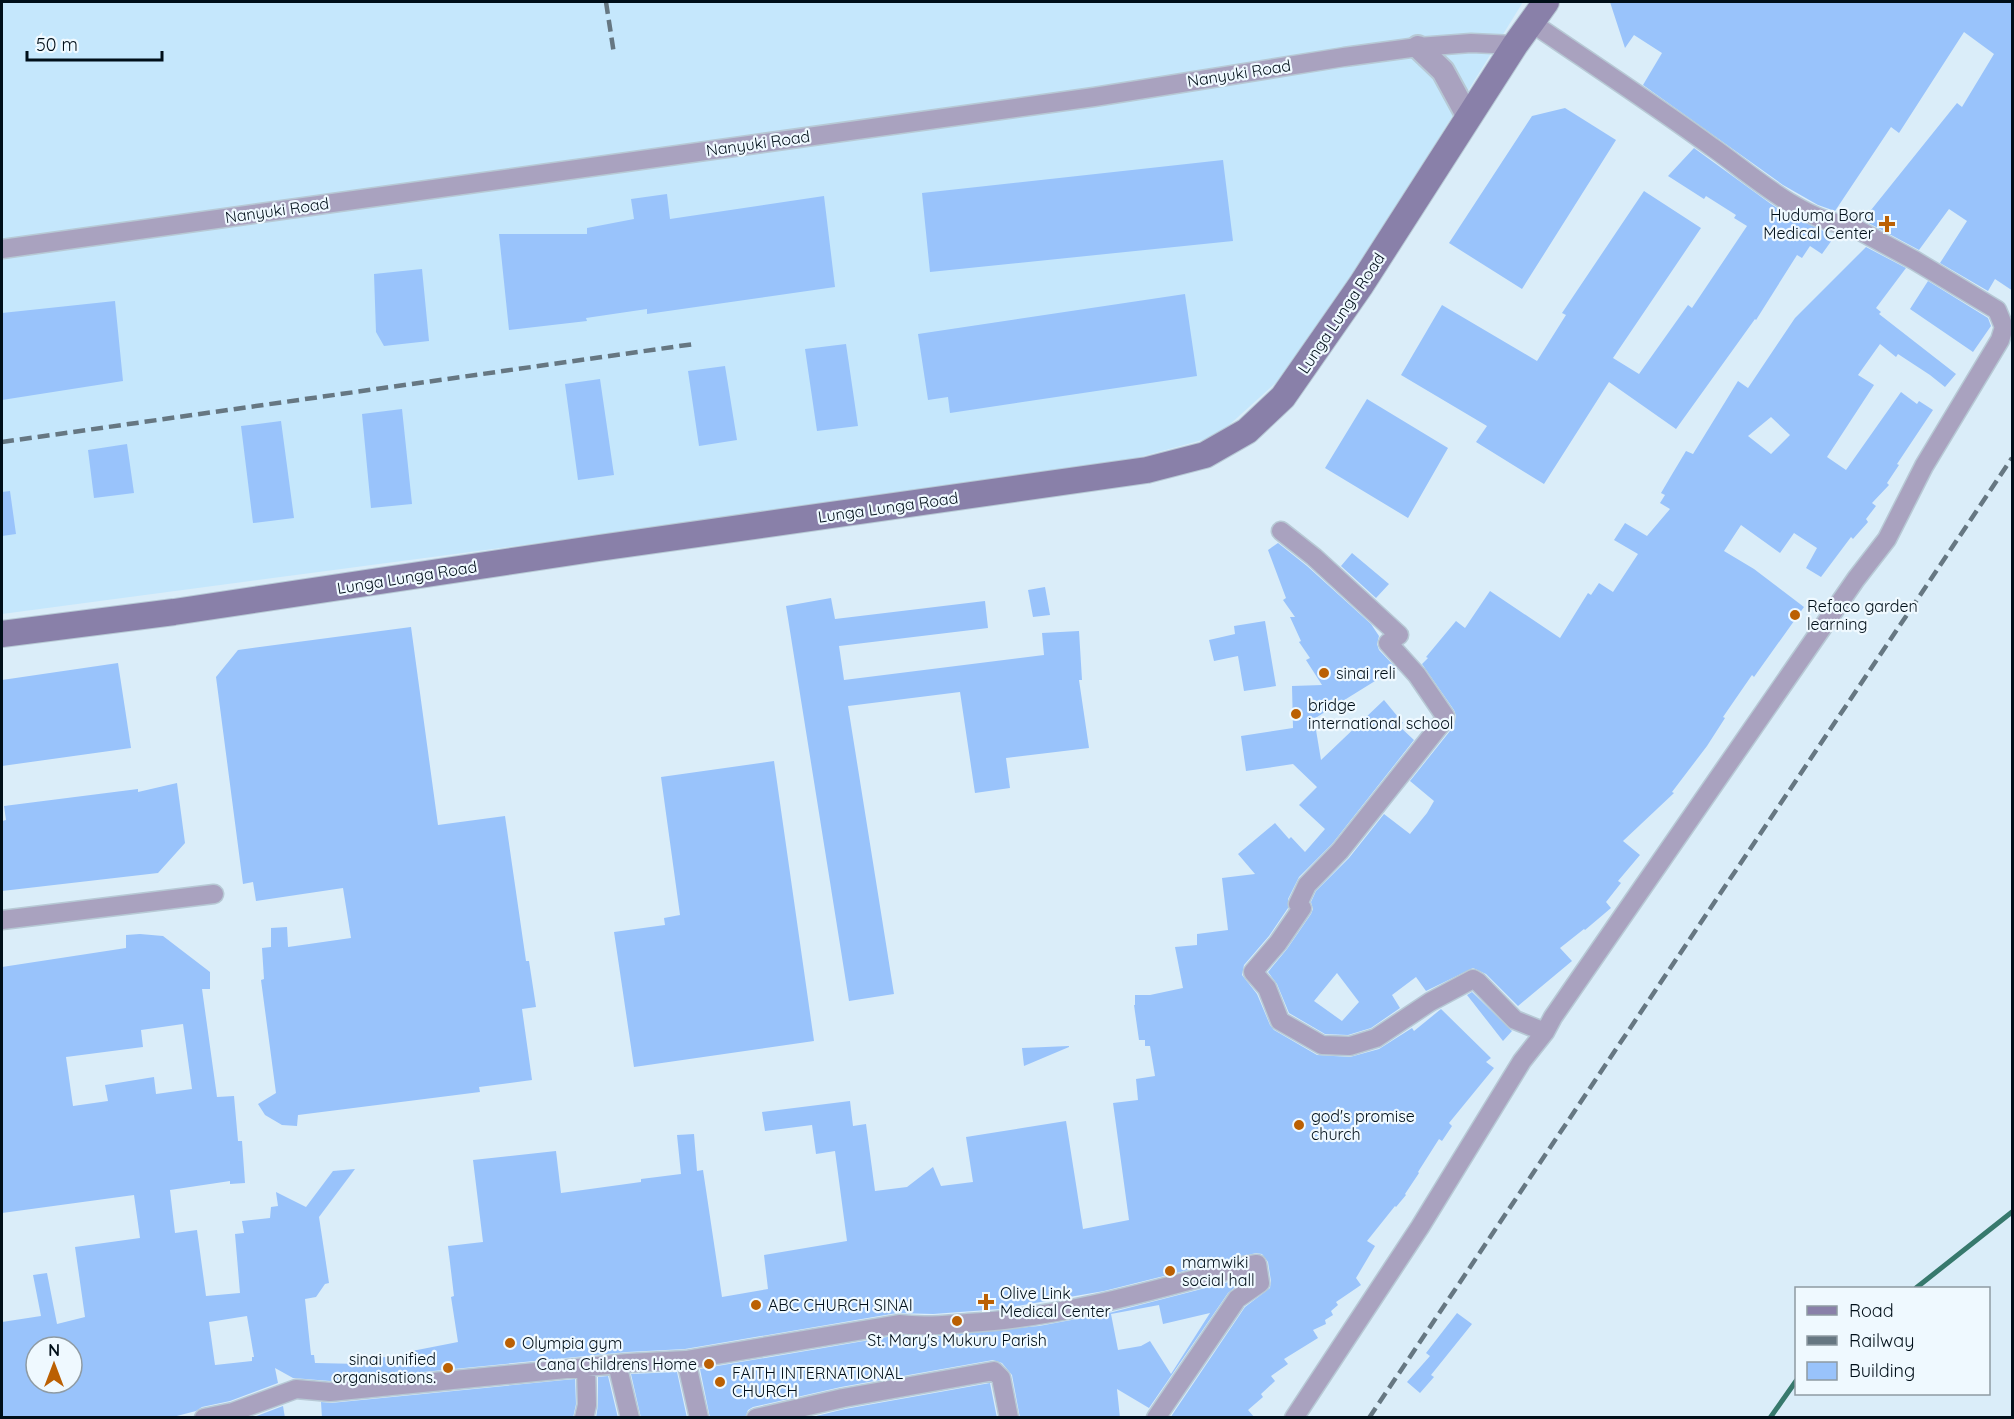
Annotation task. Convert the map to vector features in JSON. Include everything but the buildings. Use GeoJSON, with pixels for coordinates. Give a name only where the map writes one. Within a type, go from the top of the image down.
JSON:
{"type":"FeatureCollection","features":[{"type":"Feature","properties":{"kind":"main road","name":"Lunga Lunga Road"},"geometry":{"type":"LineString","coordinates":[[2,634],[174,612],[588,549],[1136,472],[1205,455],[1247,432],[1283,398],[1361,285],[1515,45],[1546,2]]}},
{"type":"Feature","properties":{"kind":"street"},"geometry":{"type":"LineString","coordinates":[[1294,1418],[1420,1227],[1522,1061],[1545,1032],[1553,1017],[1842,598],[1887,539],[1913,487],[2000,340],[2004,327],[1997,310],[1914,260],[1849,225],[1841,225],[1816,216],[1774,194],[1713,147],[1532,23]]}},
{"type":"Feature","properties":{"kind":"street","name":"Nanyuki Road"},"geometry":{"type":"LineString","coordinates":[[2,249],[1094,97],[1418,47],[1471,43],[1515,45]]}},
{"type":"Feature","properties":{"kind":"street"},"geometry":{"type":"LineString","coordinates":[[1418,47],[1443,70],[1468,117]]}},
{"type":"Feature","properties":{"kind":"street"},"geometry":{"type":"LineString","coordinates":[[1281,531],[1314,557],[1399,635],[1388,644],[1417,675],[1445,719],[1340,851],[1307,885],[1298,904],[1302,908],[1278,944],[1253,972],[1267,988],[1280,1021],[1322,1045],[1350,1046],[1376,1038],[1430,1002],[1473,979],[1479,982],[1515,1020],[1545,1032]]}},
{"type":"Feature","properties":{"kind":"street"},"geometry":{"type":"LineString","coordinates":[[2,920],[214,894]]}},
{"type":"Feature","properties":{"kind":"street"},"geometry":{"type":"LineString","coordinates":[[204,1418],[233,1412],[296,1389],[330,1392],[617,1364],[686,1360],[898,1323],[919,1326],[1007,1321],[1146,1292],[1257,1264],[1260,1283],[1237,1299],[1156,1418]]}},
{"type":"Feature","properties":{"kind":"street"},"geometry":{"type":"LineString","coordinates":[[686,1360],[699,1418]]}},
{"type":"Feature","properties":{"kind":"street"},"geometry":{"type":"LineString","coordinates":[[617,1364],[630,1418]]}},
{"type":"Feature","properties":{"kind":"street"},"geometry":{"type":"LineString","coordinates":[[584,1418],[587,1405],[586,1367]]}},
{"type":"Feature","properties":{"kind":"street"},"geometry":{"type":"LineString","coordinates":[[756,1418],[843,1398],[994,1371],[1001,1378],[1009,1418]]}},
{"type":"Feature","properties":{"kind":"shaded area"},"geometry":{"type":"Polygon","coordinates":[[[2,2],[1523,2],[1302,359],[1217,436],[1096,469],[2,614],[2,2]]]}},
{"type":"Feature","properties":{"kind":"waterway"},"geometry":{"type":"LineString","coordinates":[[1917,1287],[2012,1212]]}},
{"type":"Feature","properties":{"kind":"waterway"},"geometry":{"type":"LineString","coordinates":[[1770,1418],[1795,1382]]}},
{"type":"Feature","properties":{"kind":"railway"},"geometry":{"type":"LineString","coordinates":[[606,2],[614,54]]}},
{"type":"Feature","properties":{"kind":"railway"},"geometry":{"type":"LineString","coordinates":[[2,442],[694,344]]}},
{"type":"Feature","properties":{"kind":"railway"},"geometry":{"type":"LineString","coordinates":[[1369,1418],[2012,458]]}},
{"type":"Feature","properties":{"kind":"place","name":"Huduma Bora Medical Center"},"geometry":{"type":"Point","coordinates":[1887,224]}},
{"type":"Feature","properties":{"kind":"place","name":"Refaco garden learning"},"geometry":{"type":"Point","coordinates":[1795,615]}},
{"type":"Feature","properties":{"kind":"place","name":"sinai reli"},"geometry":{"type":"Point","coordinates":[1324,673]}},
{"type":"Feature","properties":{"kind":"place","name":"bridge international school"},"geometry":{"type":"Point","coordinates":[1296,714]}},
{"type":"Feature","properties":{"kind":"place","name":"god's promise church"},"geometry":{"type":"Point","coordinates":[1299,1125]}},
{"type":"Feature","properties":{"kind":"place","name":"mamwiki social hall"},"geometry":{"type":"Point","coordinates":[1170,1271]}},
{"type":"Feature","properties":{"kind":"place","name":"Olive Link Medical Center"},"geometry":{"type":"Point","coordinates":[986,1302]}},
{"type":"Feature","properties":{"kind":"place","name":"ABC CHURCH SINAI"},"geometry":{"type":"Point","coordinates":[756,1305]}},
{"type":"Feature","properties":{"kind":"place","name":"St. Mary's Mukuru Parish"},"geometry":{"type":"Point","coordinates":[957,1321]}},
{"type":"Feature","properties":{"kind":"place","name":"Olympia gym"},"geometry":{"type":"Point","coordinates":[510,1343]}},
{"type":"Feature","properties":{"kind":"place","name":"Cana Childrens Home"},"geometry":{"type":"Point","coordinates":[709,1364]}},
{"type":"Feature","properties":{"kind":"place","name":"sinai unified organisations."},"geometry":{"type":"Point","coordinates":[448,1368]}},
{"type":"Feature","properties":{"kind":"place","name":"FAITH INTERNATIONAL CHURCH"},"geometry":{"type":"Point","coordinates":[720,1382]}}]}
